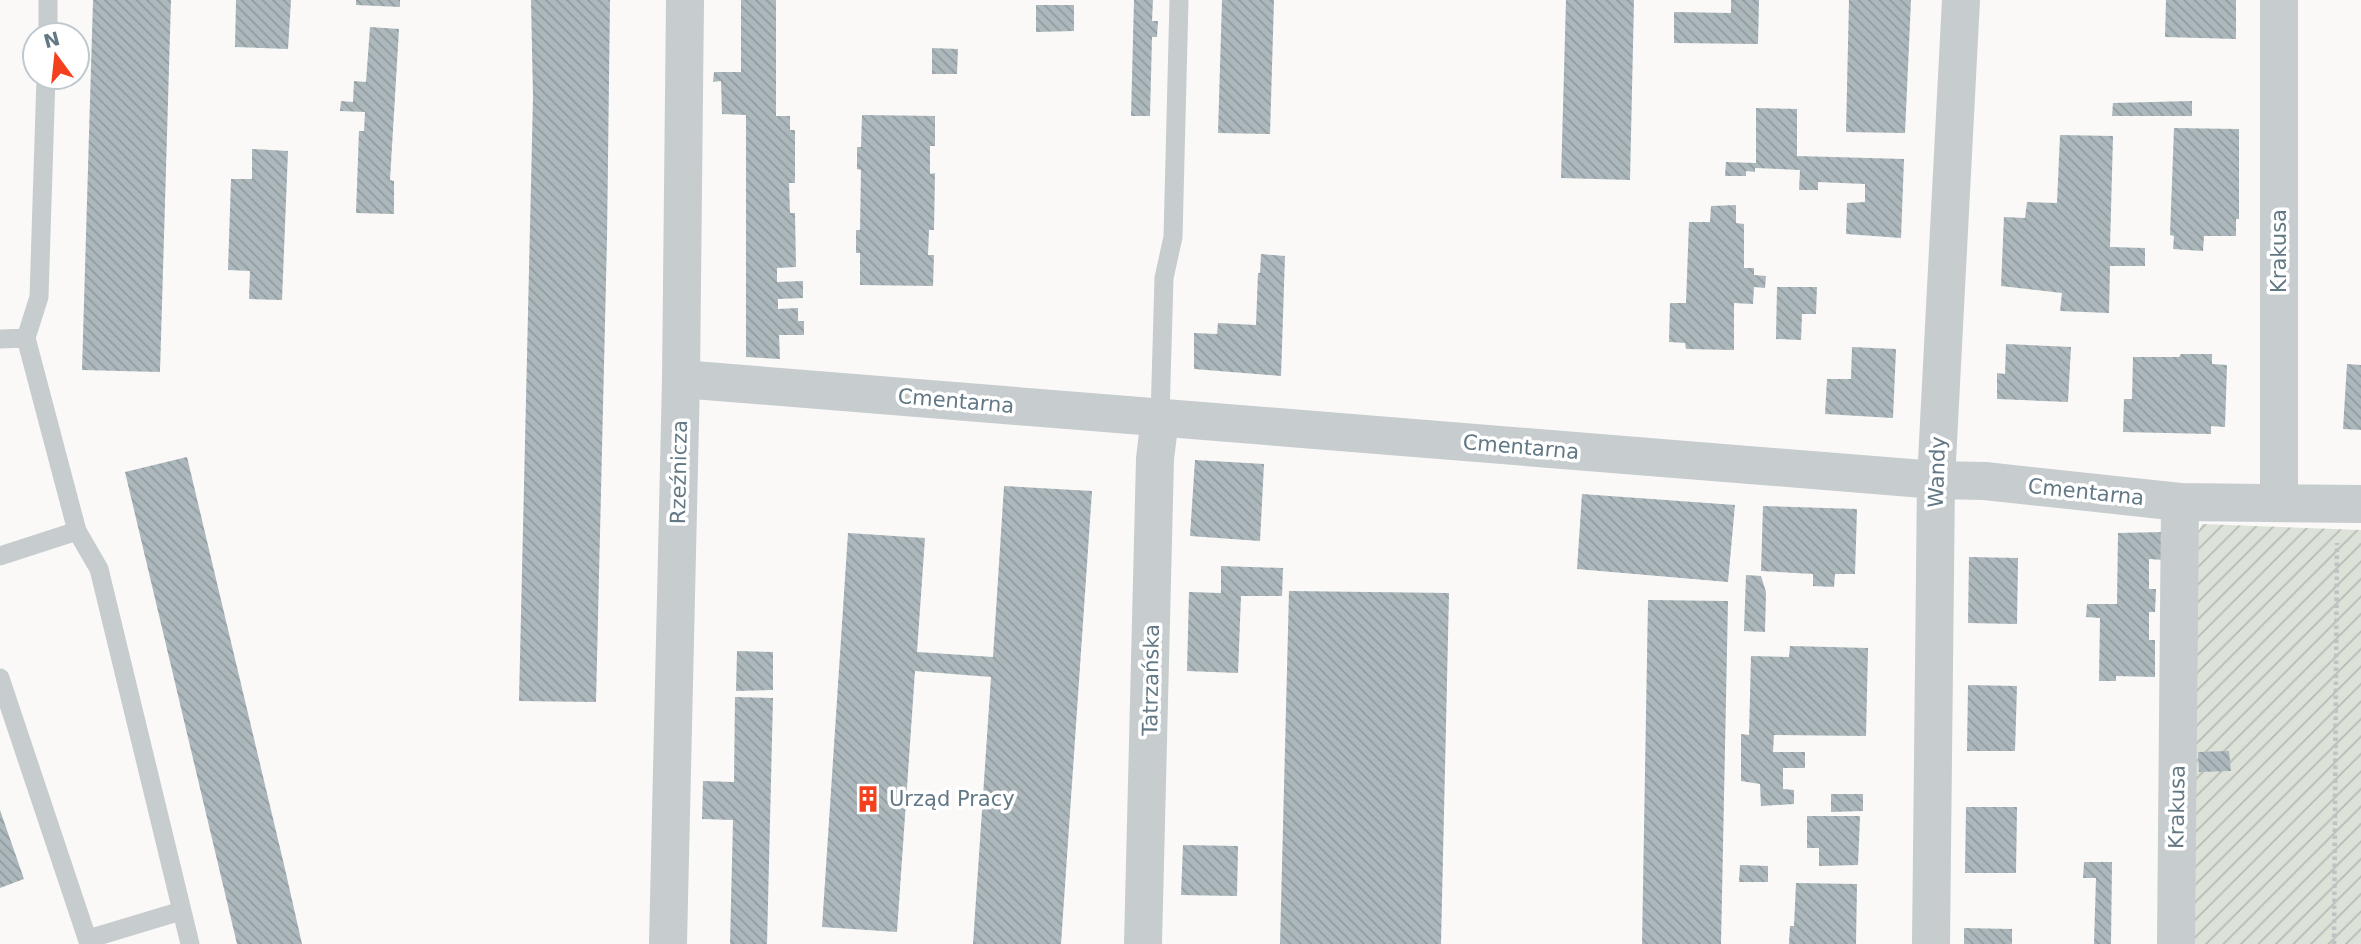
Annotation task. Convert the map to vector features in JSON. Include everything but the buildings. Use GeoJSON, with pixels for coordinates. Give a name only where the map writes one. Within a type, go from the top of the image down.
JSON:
{"type":"FeatureCollection","features":[{"type":"Feature","properties":{"kind":"street","name":"Rzeźnicza"},"geometry":{"type":"LineString","coordinates":[[668,944],[681,379],[685,0]]}},
{"type":"Feature","properties":{"kind":"street","name":"Wandy"},"geometry":{"type":"LineString","coordinates":[[1931,944],[1936,480],[1961,0]]}},
{"type":"Feature","properties":{"kind":"street","name":"Krakusa"},"geometry":{"type":"LineString","coordinates":[[2279,0],[2279,503]]}},
{"type":"Feature","properties":{"kind":"street","name":"Cmentarna"},"geometry":{"type":"LineString","coordinates":[[681,379],[1936,480],[1985,481],[2180,502],[2361,504]]}},
{"type":"Feature","properties":{"kind":"street","name":"Tatrzańska"},"geometry":{"type":"LineString","coordinates":[[1143,944],[1155,459],[1160,417]]}},
{"type":"Feature","properties":{"kind":"street","name":"Krakusa"},"geometry":{"type":"LineString","coordinates":[[2176,944],[2180,502]]}},
{"type":"Feature","properties":{"kind":"lane"},"geometry":{"type":"LineString","coordinates":[[48,0],[48,21]]}},
{"type":"Feature","properties":{"kind":"lane"},"geometry":{"type":"LineString","coordinates":[[1160,417],[1164,278],[1173,237],[1179,0]]}},
{"type":"Feature","properties":{"kind":"lane"},"geometry":{"type":"LineString","coordinates":[[46,91],[39,296],[26,338],[77,531],[99,569],[190,944]]}},
{"type":"Feature","properties":{"kind":"lane"},"geometry":{"type":"LineString","coordinates":[[0,339],[26,338]]}},
{"type":"Feature","properties":{"kind":"lane"},"geometry":{"type":"LineString","coordinates":[[0,556],[77,531]]}},
{"type":"Feature","properties":{"kind":"lane"},"geometry":{"type":"LineString","coordinates":[[0,678],[89,942],[181,911]]}},
{"type":"Feature","properties":{"kind":"path"},"geometry":{"type":"LineString","coordinates":[[2334,944],[2337,543]]}},
{"type":"Feature","properties":{"kind":"shaded area"},"geometry":{"type":"Polygon","coordinates":[[[2202,524],[2361,530],[2361,944],[2188,944],[2191,547],[2202,524]]]}},
{"type":"Feature","properties":{"kind":"place","name":"Urząd Pracy"},"geometry":{"type":"Point","coordinates":[868,799]}}]}
